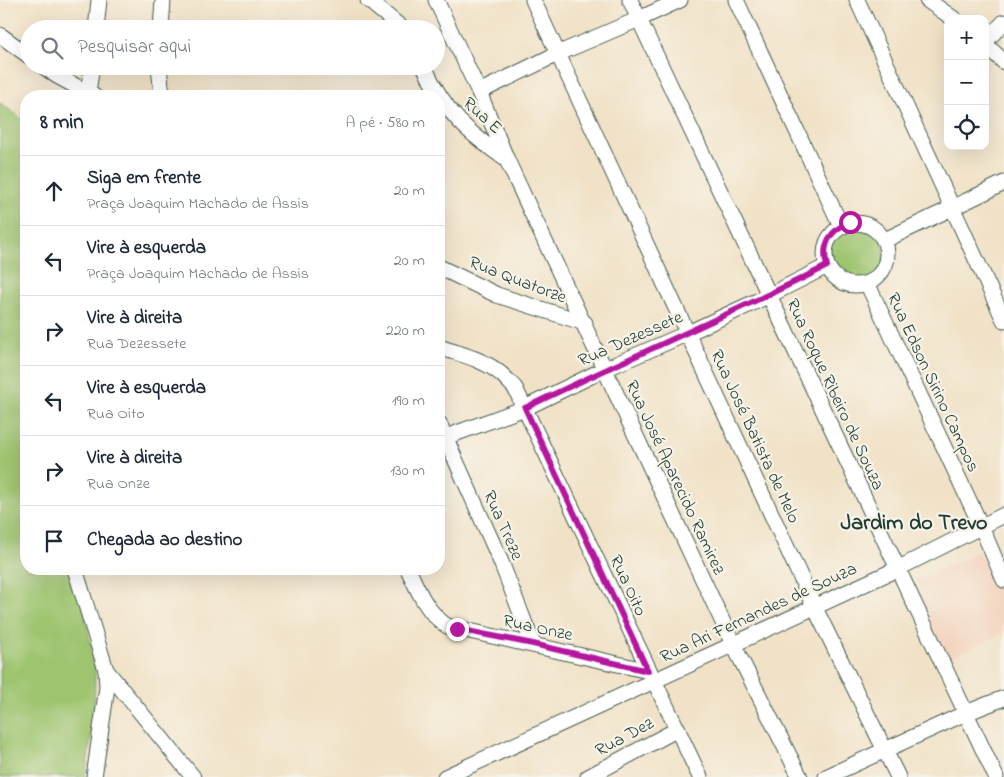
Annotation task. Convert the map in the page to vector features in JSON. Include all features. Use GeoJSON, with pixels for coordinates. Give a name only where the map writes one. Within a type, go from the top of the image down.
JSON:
{"type":"FeatureCollection","features":[{"type":"Feature","properties":{"kind":"street"},"geometry":{"type":"LineString","coordinates":[[97,20],[99,0]]}},
{"type":"Feature","properties":{"kind":"street"},"geometry":{"type":"LineString","coordinates":[[162,20],[163,0]]}},
{"type":"Feature","properties":{"kind":"street"},"geometry":{"type":"LineString","coordinates":[[368,0],[392,20]]}},
{"type":"Feature","properties":{"kind":"street","name":"Rua José Aparecido Ramirez"},"geometry":{"type":"LineString","coordinates":[[436,0],[479,92],[507,160],[734,644],[800,777]]}},
{"type":"Feature","properties":{"kind":"street","name":"Rua José Batista de Melo"},"geometry":{"type":"LineString","coordinates":[[532,0],[814,606],[898,777]]}},
{"type":"Feature","properties":{"kind":"street","name":"Rua Roque Ribeiro de Souza"},"geometry":{"type":"LineString","coordinates":[[630,0],[996,777]]}},
{"type":"Feature","properties":{"kind":"street"},"geometry":{"type":"LineString","coordinates":[[479,92],[557,54],[680,0]]}},
{"type":"Feature","properties":{"kind":"street"},"geometry":{"type":"LineString","coordinates":[[736,0],[841,226]]}},
{"type":"Feature","properties":{"kind":"street"},"geometry":{"type":"LineString","coordinates":[[857,0],[1004,320]]}},
{"type":"Feature","properties":{"kind":"street"},"geometry":{"type":"LineString","coordinates":[[927,0],[949,10]]}},
{"type":"Feature","properties":{"kind":"street"},"geometry":{"type":"LineString","coordinates":[[989,39],[1004,22]]}},
{"type":"Feature","properties":{"kind":"street"},"geometry":{"type":"LineString","coordinates":[[0,35],[20,49]]}},
{"type":"Feature","properties":{"kind":"street"},"geometry":{"type":"LineString","coordinates":[[989,47],[1004,62]]}},
{"type":"Feature","properties":{"kind":"street"},"geometry":{"type":"LineString","coordinates":[[56,75],[83,90]]}},
{"type":"Feature","properties":{"kind":"street"},"geometry":{"type":"LineString","coordinates":[[91,90],[92,75]]}},
{"type":"Feature","properties":{"kind":"street"},"geometry":{"type":"LineString","coordinates":[[160,75],[161,90]]}},
{"type":"Feature","properties":{"kind":"street","name":"Rua E"},"geometry":{"type":"LineString","coordinates":[[428,75],[436,90]]}},
{"type":"Feature","properties":{"kind":"street","name":"Rua E"},"geometry":{"type":"LineString","coordinates":[[445,105],[477,139],[507,160]]}},
{"type":"Feature","properties":{"kind":"street"},"geometry":{"type":"LineString","coordinates":[[885,240],[1004,183]]}},
{"type":"Feature","properties":{"kind":"street"},"geometry":{"type":"LineString","coordinates":[[850,222],[866,224],[879,232],[885,240],[888,250],[887,261],[883,270],[876,278],[867,283],[858,285],[840,281],[827,266],[825,248],[828,239],[841,226],[850,222]]}},
{"type":"Feature","properties":{"kind":"street","name":"Rua Dezessete"},"geometry":{"type":"LineString","coordinates":[[446,437],[525,408],[605,369],[770,295],[827,266]]}},
{"type":"Feature","properties":{"kind":"street","name":"Rua Quatorze"},"geometry":{"type":"LineString","coordinates":[[445,270],[497,295],[585,323]]}},
{"type":"Feature","properties":{"kind":"street","name":"Rua Edson Sirino Campos"},"geometry":{"type":"LineString","coordinates":[[867,283],[981,526],[1004,580]]}},
{"type":"Feature","properties":{"kind":"street"},"geometry":{"type":"LineString","coordinates":[[445,349],[475,359],[501,373],[515,388],[525,408]]}},
{"type":"Feature","properties":{"kind":"street","name":"Rua Oito"},"geometry":{"type":"LineString","coordinates":[[525,408],[700,777]]}},
{"type":"Feature","properties":{"kind":"street","name":"Rua Treze"},"geometry":{"type":"LineString","coordinates":[[446,437],[501,562],[533,644]]}},
{"type":"Feature","properties":{"kind":"street","name":"Rua Ari Fernandes de Souza"},"geometry":{"type":"LineString","coordinates":[[445,777],[462,773],[651,676],[734,644],[897,569],[1004,515]]}},
{"type":"Feature","properties":{"kind":"street"},"geometry":{"type":"LineString","coordinates":[[77,575],[106,670],[107,687],[94,777]]}},
{"type":"Feature","properties":{"kind":"street","name":"Rua Onze"},"geometry":{"type":"LineString","coordinates":[[411,575],[427,608],[437,620],[446,626],[533,644],[651,676]]}},
{"type":"Feature","properties":{"kind":"street"},"geometry":{"type":"LineString","coordinates":[[106,670],[193,777]]}},
{"type":"Feature","properties":{"kind":"street"},"geometry":{"type":"LineString","coordinates":[[826,777],[966,712],[1004,698]]}},
{"type":"Feature","properties":{"kind":"street","name":"Rua Dez"},"geometry":{"type":"LineString","coordinates":[[596,775],[678,729]]}},
{"type":"Feature","properties":{"kind":"shaded area"},"geometry":{"type":"Polygon","coordinates":[[[978,552],[1004,605],[1004,632],[946,660],[909,584],[978,552]]]}},
{"type":"Feature","properties":{"kind":"green space"},"geometry":{"type":"Polygon","coordinates":[[[0,103],[20,118],[20,575],[78,575],[95,669],[94,720],[85,777],[0,777],[0,103]]]}},
{"type":"Feature","properties":{"kind":"green space"},"geometry":{"type":"Polygon","coordinates":[[[850,225],[862,225],[877,233],[885,248],[885,260],[877,275],[862,283],[850,283],[835,275],[827,260],[827,248],[835,233],[850,225]]]}},
{"type":"Feature","properties":{"kind":"district","name":"Jardim do Trevo"},"geometry":{"type":"Point","coordinates":[914,521]}},
{"type":"Feature","properties":{"kind":"route"},"geometry":{"type":"LineString","coordinates":[[457,629],[533,644],[648,671],[525,408],[605,369],[770,295],[827,266],[825,248],[828,239],[833,232],[850,222]]}}]}
